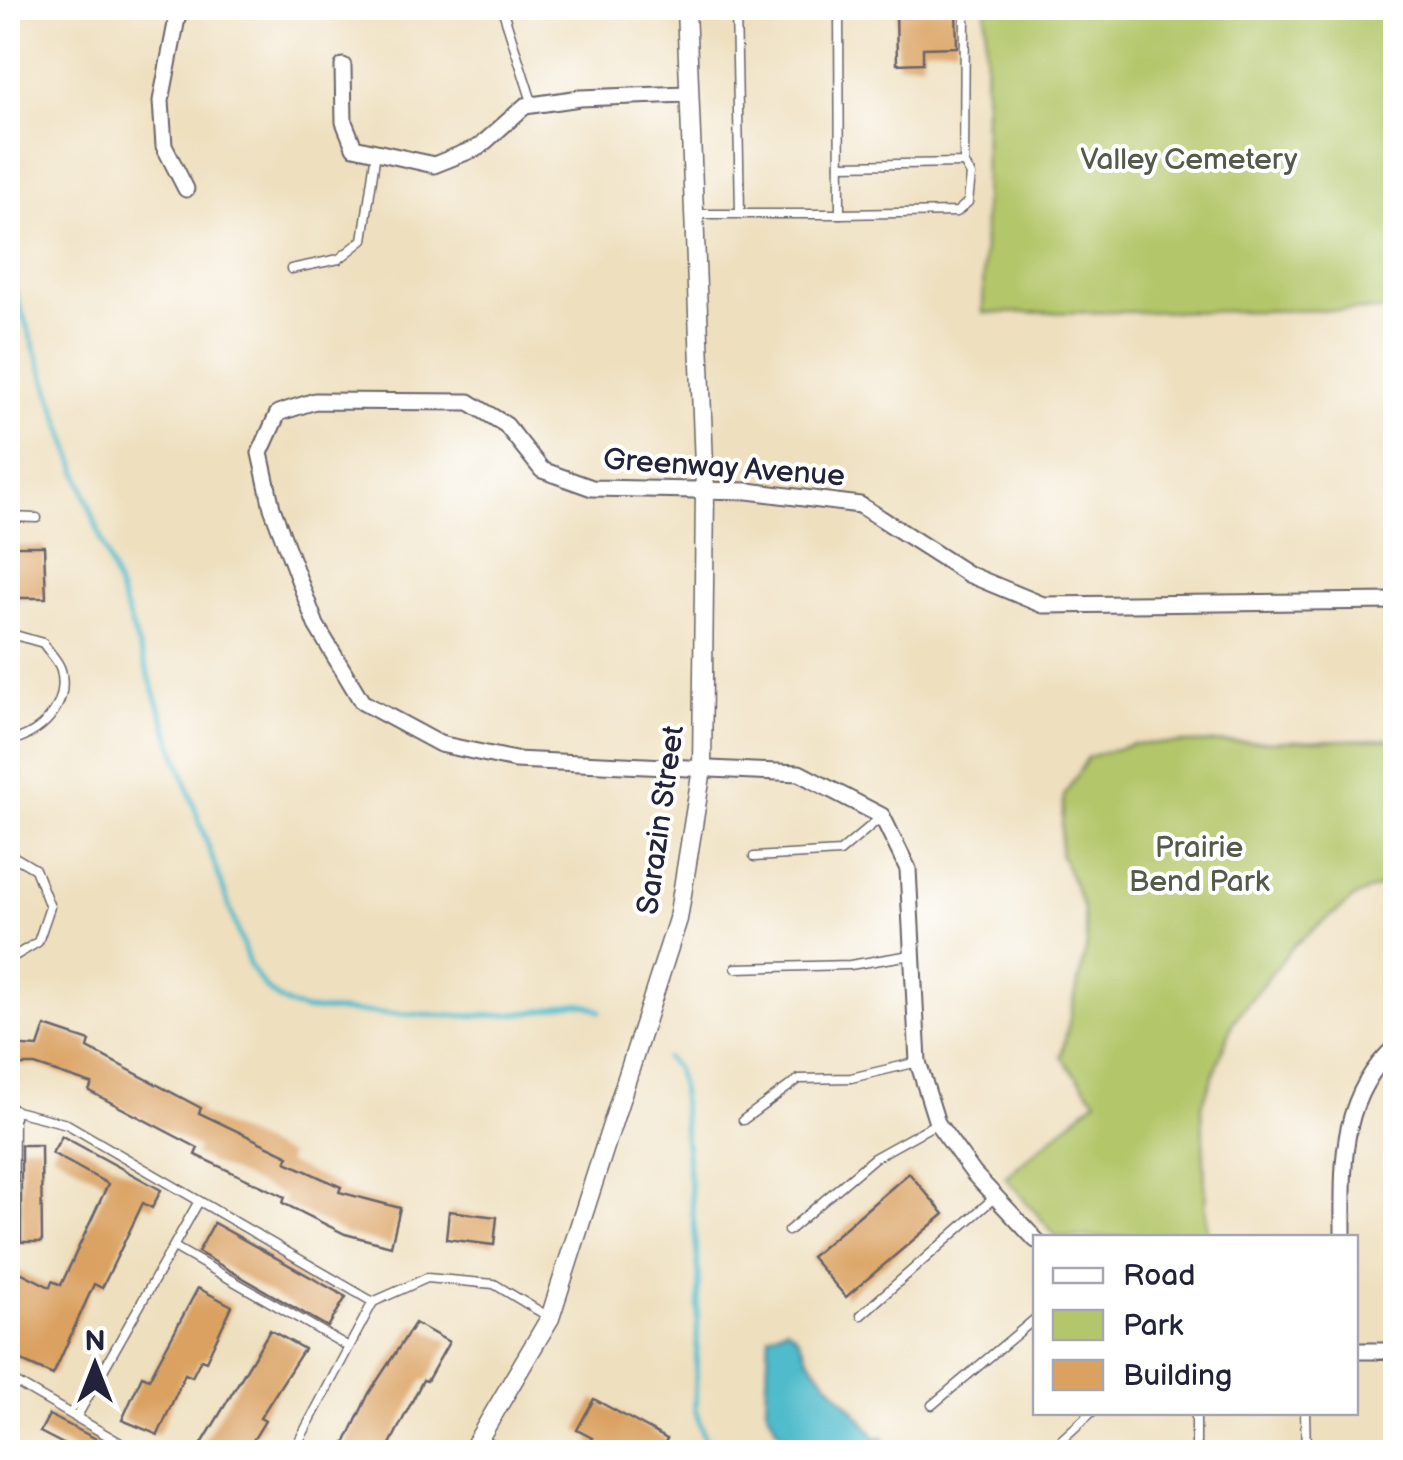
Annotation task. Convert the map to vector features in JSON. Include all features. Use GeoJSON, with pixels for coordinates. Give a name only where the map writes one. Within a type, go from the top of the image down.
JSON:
{"type":"FeatureCollection","features":[{"type":"Feature","properties":{"kind":"street"},"geometry":{"type":"LineString","coordinates":[[180,8],[161,101],[164,146],[186,189]]}},
{"type":"Feature","properties":{"kind":"street","name":"Sarazin Street"},"geometry":{"type":"LineString","coordinates":[[476,1445],[550,1318],[678,919],[702,769],[705,492],[686,8]]}},
{"type":"Feature","properties":{"kind":"street"},"geometry":{"type":"LineString","coordinates":[[343,66],[344,122],[354,147],[434,164],[479,148],[525,106],[580,98],[687,94]]}},
{"type":"Feature","properties":{"kind":"street","name":"Greenway Avenue"},"geometry":{"type":"LineString","coordinates":[[702,769],[515,760],[440,744],[362,702],[316,625],[272,508],[260,453],[278,414],[315,401],[469,402],[506,426],[542,470],[592,488],[748,491],[860,505],[968,574],[1042,605],[1396,601]]}},
{"type":"Feature","properties":{"kind":"street"},"geometry":{"type":"LineString","coordinates":[[702,769],[799,773],[882,816],[908,869],[918,1062],[938,1123],[995,1197],[1033,1237]]}},
{"type":"Feature","properties":{"kind":"street"},"geometry":{"type":"LineString","coordinates":[[1342,1235],[1343,1139],[1372,1067],[1396,1046]]}},
{"type":"Feature","properties":{"kind":"street"},"geometry":{"type":"LineString","coordinates":[[1358,1351],[1396,1350]]}},
{"type":"Feature","properties":{"kind":"lane"},"geometry":{"type":"LineString","coordinates":[[502,8],[533,105]]}},
{"type":"Feature","properties":{"kind":"lane"},"geometry":{"type":"LineString","coordinates":[[736,8],[740,213]]}},
{"type":"Feature","properties":{"kind":"lane"},"geometry":{"type":"LineString","coordinates":[[839,8],[840,214]]}},
{"type":"Feature","properties":{"kind":"lane"},"geometry":{"type":"LineString","coordinates":[[692,214],[957,212],[968,202],[971,175],[964,164],[965,8]]}},
{"type":"Feature","properties":{"kind":"lane"},"geometry":{"type":"LineString","coordinates":[[291,269],[339,259],[363,240],[376,152]]}},
{"type":"Feature","properties":{"kind":"lane"},"geometry":{"type":"LineString","coordinates":[[840,165],[964,164]]}},
{"type":"Feature","properties":{"kind":"lane"},"geometry":{"type":"LineString","coordinates":[[8,517],[38,518]]}},
{"type":"Feature","properties":{"kind":"lane"},"geometry":{"type":"LineString","coordinates":[[8,633],[42,643],[61,670],[60,698],[45,724],[30,737],[8,740]]}},
{"type":"Feature","properties":{"kind":"lane"},"geometry":{"type":"LineString","coordinates":[[754,857],[840,852],[882,816]]}},
{"type":"Feature","properties":{"kind":"lane"},"geometry":{"type":"LineString","coordinates":[[8,853],[35,869],[50,907],[38,942],[8,960]]}},
{"type":"Feature","properties":{"kind":"lane"},"geometry":{"type":"LineString","coordinates":[[736,968],[850,965],[915,954]]}},
{"type":"Feature","properties":{"kind":"lane"},"geometry":{"type":"LineString","coordinates":[[743,1120],[799,1079],[851,1078],[918,1062]]}},
{"type":"Feature","properties":{"kind":"lane"},"geometry":{"type":"LineString","coordinates":[[8,1264],[13,1254],[11,1109],[67,1124],[373,1302]]}},
{"type":"Feature","properties":{"kind":"lane"},"geometry":{"type":"LineString","coordinates":[[788,1231],[887,1148],[938,1123]]}},
{"type":"Feature","properties":{"kind":"lane"},"geometry":{"type":"LineString","coordinates":[[860,1315],[995,1197]]}},
{"type":"Feature","properties":{"kind":"lane"},"geometry":{"type":"LineString","coordinates":[[76,1418],[200,1201]]}},
{"type":"Feature","properties":{"kind":"lane"},"geometry":{"type":"LineString","coordinates":[[174,1248],[349,1348]]}},
{"type":"Feature","properties":{"kind":"lane"},"geometry":{"type":"LineString","coordinates":[[293,1452],[373,1302],[427,1278],[494,1284],[550,1318]]}},
{"type":"Feature","properties":{"kind":"lane"},"geometry":{"type":"LineString","coordinates":[[932,1405],[1033,1321]]}},
{"type":"Feature","properties":{"kind":"lane"},"geometry":{"type":"LineString","coordinates":[[8,1378],[136,1452]]}},
{"type":"Feature","properties":{"kind":"lane"},"geometry":{"type":"LineString","coordinates":[[1048,1452],[1089,1415]]}},
{"type":"Feature","properties":{"kind":"lane"},"geometry":{"type":"LineString","coordinates":[[1196,1415],[1196,1452]]}},
{"type":"Feature","properties":{"kind":"lane"},"geometry":{"type":"LineString","coordinates":[[1305,1415],[1306,1452]]}},
{"type":"Feature","properties":{"kind":"lane"},"geometry":{"type":"LineString","coordinates":[[476,1445],[506,1452]]}},
{"type":"Feature","properties":{"kind":"green space","name":"Valley Cemetery"},"geometry":{"type":"Polygon","coordinates":[[[986,8],[1395,8],[1395,310],[983,313],[986,8]]]}},
{"type":"Feature","properties":{"kind":"green space","name":"Prairie Bend Park"},"geometry":{"type":"Polygon","coordinates":[[[1395,739],[1395,881],[1358,895],[1294,945],[1233,1022],[1202,1105],[1207,1235],[1055,1235],[1005,1177],[1096,1100],[1061,1057],[1087,945],[1083,906],[1060,853],[1064,796],[1088,757],[1133,744],[1395,739]]]}},
{"type":"Feature","properties":{"kind":"water"},"geometry":{"type":"Polygon","coordinates":[[[786,1327],[825,1379],[892,1452],[806,1452],[778,1431],[766,1407],[769,1335],[786,1327]]]}},
{"type":"Feature","properties":{"kind":"building"},"geometry":{"type":"Polygon","coordinates":[[[896,8],[956,8],[957,47],[923,48],[923,63],[897,64],[896,8]]]}},
{"type":"Feature","properties":{"kind":"building"},"geometry":{"type":"Polygon","coordinates":[[[8,546],[44,546],[46,598],[8,598],[8,546]]]}},
{"type":"Feature","properties":{"kind":"building"},"geometry":{"type":"Polygon","coordinates":[[[45,1026],[90,1041],[88,1048],[201,1108],[199,1113],[289,1156],[286,1162],[341,1187],[339,1192],[400,1208],[391,1246],[345,1234],[283,1203],[285,1197],[195,1155],[198,1148],[89,1091],[92,1084],[35,1065],[8,1065],[8,1045],[38,1047],[45,1026]]]}},
{"type":"Feature","properties":{"kind":"building"},"geometry":{"type":"Polygon","coordinates":[[[62,1136],[161,1190],[152,1208],[143,1203],[102,1288],[94,1284],[53,1375],[8,1355],[8,1279],[14,1269],[50,1287],[52,1281],[61,1285],[108,1184],[52,1153],[62,1136]]]}},
{"type":"Feature","properties":{"kind":"building"},"geometry":{"type":"Polygon","coordinates":[[[21,1145],[41,1145],[42,1242],[21,1242],[21,1145]]]}},
{"type":"Feature","properties":{"kind":"building"},"geometry":{"type":"Polygon","coordinates":[[[909,1173],[944,1214],[846,1297],[811,1257],[909,1173]]]}},
{"type":"Feature","properties":{"kind":"building"},"geometry":{"type":"Polygon","coordinates":[[[449,1211],[497,1217],[494,1245],[446,1239],[449,1211]]]}},
{"type":"Feature","properties":{"kind":"building"},"geometry":{"type":"Polygon","coordinates":[[[214,1223],[346,1297],[328,1327],[198,1252],[214,1223]]]}},
{"type":"Feature","properties":{"kind":"building"},"geometry":{"type":"Polygon","coordinates":[[[198,1288],[232,1306],[206,1361],[201,1359],[192,1377],[185,1374],[158,1435],[122,1420],[142,1376],[149,1379],[198,1288]]]}},
{"type":"Feature","properties":{"kind":"building"},"geometry":{"type":"Polygon","coordinates":[[[415,1323],[449,1342],[427,1381],[423,1380],[386,1452],[341,1452],[369,1393],[415,1323]]]}},
{"type":"Feature","properties":{"kind":"building"},"geometry":{"type":"Polygon","coordinates":[[[270,1330],[304,1349],[260,1418],[265,1421],[246,1452],[197,1452],[270,1330]]]}},
{"type":"Feature","properties":{"kind":"building"},"geometry":{"type":"Polygon","coordinates":[[[594,1399],[667,1439],[659,1452],[606,1452],[589,1443],[592,1438],[577,1430],[594,1399]]]}},
{"type":"Feature","properties":{"kind":"building"},"geometry":{"type":"Polygon","coordinates":[[[49,1415],[122,1452],[79,1452],[40,1432],[49,1415]]]}},
{"type":"Feature","properties":{"kind":"waterway"},"geometry":{"type":"LineString","coordinates":[[8,272],[250,966],[261,982],[280,1000],[306,1010],[484,1016],[577,1004],[600,1011]]}},
{"type":"Feature","properties":{"kind":"waterway"},"geometry":{"type":"LineString","coordinates":[[666,1058],[676,1068],[680,1085],[699,1275],[695,1409],[709,1452]]}}]}
